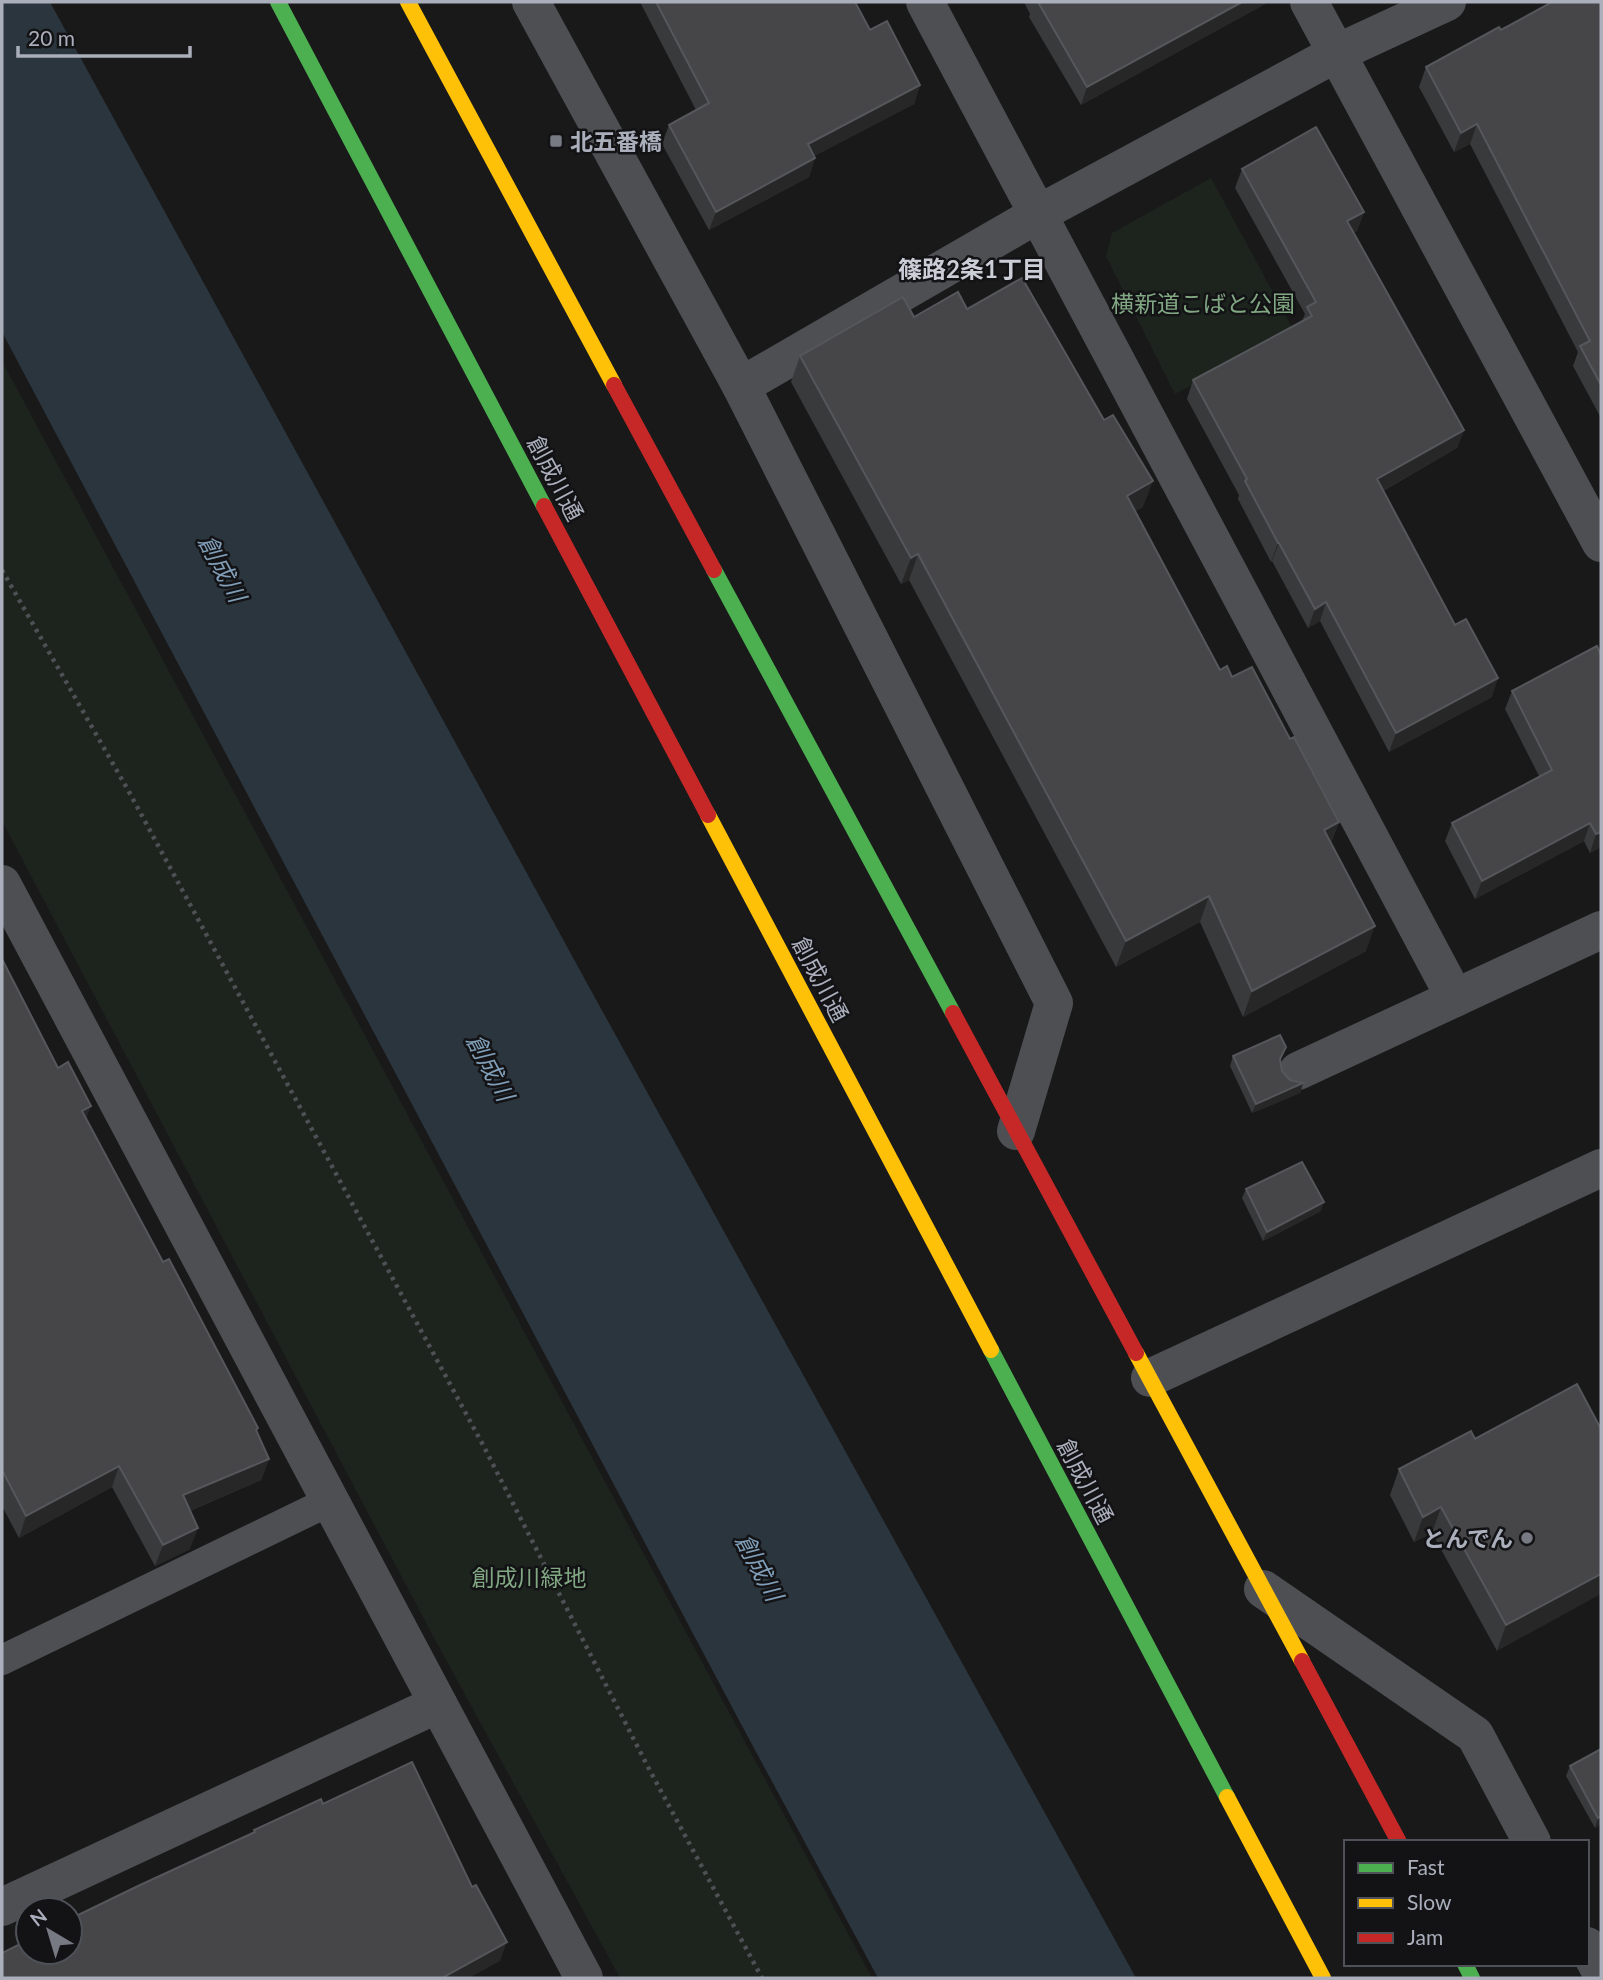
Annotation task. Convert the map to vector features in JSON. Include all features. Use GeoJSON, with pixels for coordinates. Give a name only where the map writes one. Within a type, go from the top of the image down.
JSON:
{"type":"FeatureCollection","features":[{"type":"Feature","properties":{"kind":"highway","name":"創成川通"},"geometry":{"type":"LineString","coordinates":[[278,2],[1323,1978]]}},
{"type":"Feature","properties":{"kind":"highway"},"geometry":{"type":"LineString","coordinates":[[408,2],[1398,1840]]}},
{"type":"Feature","properties":{"kind":"street"},"geometry":{"type":"LineString","coordinates":[[531,2],[741,386],[1054,1003],[1016,1132]]}},
{"type":"Feature","properties":{"kind":"street"},"geometry":{"type":"LineString","coordinates":[[925,2],[1455,998]]}},
{"type":"Feature","properties":{"kind":"street"},"geometry":{"type":"LineString","coordinates":[[1309,2],[1601,543]]}},
{"type":"Feature","properties":{"kind":"street"},"geometry":{"type":"LineString","coordinates":[[741,386],[1038,214],[1337,53],[1447,2]]}},
{"type":"Feature","properties":{"kind":"street"},"geometry":{"type":"LineString","coordinates":[[2,884],[584,1978]]}},
{"type":"Feature","properties":{"kind":"street"},"geometry":{"type":"LineString","coordinates":[[1298,1071],[1601,930]]}},
{"type":"Feature","properties":{"kind":"street"},"geometry":{"type":"LineString","coordinates":[[1150,1378],[1601,1168]]}},
{"type":"Feature","properties":{"kind":"street"},"geometry":{"type":"LineString","coordinates":[[1263,1589],[1475,1735],[1531,1840]]}},
{"type":"Feature","properties":{"kind":"street"},"geometry":{"type":"LineString","coordinates":[[2,1907],[438,1704]]}},
{"type":"Feature","properties":{"kind":"street"},"geometry":{"type":"LineString","coordinates":[[1589,1950],[1601,1972]]}},
{"type":"Feature","properties":{"kind":"lane"},"geometry":{"type":"LineString","coordinates":[[2,1660],[330,1500]]}},
{"type":"Feature","properties":{"kind":"path"},"geometry":{"type":"LineString","coordinates":[[2,570],[128,790],[457,1397],[648,1767],[762,1978]]}},
{"type":"Feature","properties":{"kind":"green space","name":"横新道こばと公園"},"geometry":{"type":"Polygon","coordinates":[[[1211,178],[1294,331],[1175,394],[1106,256],[1112,233],[1211,178]]]}},
{"type":"Feature","properties":{"kind":"green space","name":"創成川緑地"},"geometry":{"type":"Polygon","coordinates":[[[2,361],[872,1978],[620,1978],[432,1634],[2,821],[2,361]]]}},
{"type":"Feature","properties":{"kind":"water","name":"創成川"},"geometry":{"type":"Polygon","coordinates":[[[2,2],[50,2],[1136,1978],[878,1978],[2,332],[2,2]]]}},
{"type":"Feature","properties":{"kind":"building"},"geometry":{"type":"Polygon","coordinates":[[[656,2],[855,2],[870,30],[887,21],[920,85],[808,144],[815,158],[716,212],[669,125],[709,103],[656,2]]]}},
{"type":"Feature","properties":{"kind":"building"},"geometry":{"type":"Polygon","coordinates":[[[1038,2],[1242,2],[1087,87],[1038,2]]]}},
{"type":"Feature","properties":{"kind":"building"},"geometry":{"type":"Polygon","coordinates":[[[1552,2],[1601,2],[1601,385],[1580,346],[1590,341],[1477,124],[1461,133],[1426,67],[1552,2]]]}},
{"type":"Feature","properties":{"kind":"building"},"geometry":{"type":"Polygon","coordinates":[[[1316,127],[1364,212],[1347,221],[1464,430],[1377,479],[1455,625],[1466,619],[1498,678],[1396,733],[1326,602],[1315,609],[1193,380],[1312,316],[1307,307],[1316,302],[1242,169],[1316,127]]]}},
{"type":"Feature","properties":{"kind":"building"},"geometry":{"type":"Polygon","coordinates":[[[1022,278],[1104,420],[1113,415],[1153,481],[1127,496],[1220,670],[1227,666],[1232,677],[1252,667],[1290,739],[1294,737],[1339,822],[1324,830],[1375,926],[1252,991],[1209,896],[1126,941],[918,554],[911,558],[800,356],[903,297],[914,317],[958,292],[967,309],[1022,278]]]}},
{"type":"Feature","properties":{"kind":"building"},"geometry":{"type":"Polygon","coordinates":[[[1597,646],[1601,655],[1601,832],[1596,834],[1590,823],[1482,881],[1452,823],[1552,770],[1512,691],[1597,646]]]}},
{"type":"Feature","properties":{"kind":"building"},"geometry":{"type":"Polygon","coordinates":[[[2,959],[58,1068],[68,1062],[91,1106],[82,1111],[163,1262],[169,1259],[258,1428],[256,1430],[269,1459],[183,1495],[198,1528],[163,1545],[119,1466],[26,1516],[2,1470],[2,959]]]}},
{"type":"Feature","properties":{"kind":"building"},"geometry":{"type":"Polygon","coordinates":[[[1280,1035],[1286,1047],[1280,1059],[1282,1071],[1290,1080],[1303,1083],[1256,1104],[1233,1056],[1280,1035]]]}},
{"type":"Feature","properties":{"kind":"building"},"geometry":{"type":"Polygon","coordinates":[[[1302,1162],[1324,1202],[1267,1232],[1246,1189],[1302,1162]]]}},
{"type":"Feature","properties":{"kind":"building"},"geometry":{"type":"Polygon","coordinates":[[[1577,1384],[1601,1429],[1601,1574],[1506,1625],[1441,1507],[1423,1517],[1399,1469],[1471,1431],[1475,1439],[1577,1384]]]}},
{"type":"Feature","properties":{"kind":"building"},"geometry":{"type":"Polygon","coordinates":[[[1601,1749],[1601,1816],[1598,1818],[1570,1766],[1601,1749]]]}},
{"type":"Feature","properties":{"kind":"building"},"geometry":{"type":"Polygon","coordinates":[[[412,1762],[472,1887],[476,1885],[507,1942],[442,1978],[2,1978],[2,1953],[14,1947],[14,1966],[84,1966],[84,1912],[321,1799],[323,1804],[412,1762]]]}},
{"type":"Feature","properties":{"kind":"traffic: fast"},"geometry":{"type":"LineString","coordinates":[[278,2],[544,506]]}},
{"type":"Feature","properties":{"kind":"traffic: fast"},"geometry":{"type":"LineString","coordinates":[[714,570],[953,1013]]}},
{"type":"Feature","properties":{"kind":"traffic: fast"},"geometry":{"type":"LineString","coordinates":[[991,1350],[1227,1797]]}},
{"type":"Feature","properties":{"kind":"traffic: fast"},"geometry":{"type":"LineString","coordinates":[[1466,1966],[1472,1978]]}},
{"type":"Feature","properties":{"kind":"traffic: slow"},"geometry":{"type":"LineString","coordinates":[[408,2],[614,385]]}},
{"type":"Feature","properties":{"kind":"traffic: slow"},"geometry":{"type":"LineString","coordinates":[[708,815],[991,1350]]}},
{"type":"Feature","properties":{"kind":"traffic: slow"},"geometry":{"type":"LineString","coordinates":[[1136,1353],[1302,1661]]}},
{"type":"Feature","properties":{"kind":"traffic: slow"},"geometry":{"type":"LineString","coordinates":[[1227,1797],[1323,1978]]}},
{"type":"Feature","properties":{"kind":"traffic: jam"},"geometry":{"type":"LineString","coordinates":[[614,385],[714,570]]}},
{"type":"Feature","properties":{"kind":"traffic: jam"},"geometry":{"type":"LineString","coordinates":[[544,506],[708,815]]}},
{"type":"Feature","properties":{"kind":"traffic: jam"},"geometry":{"type":"LineString","coordinates":[[953,1013],[1136,1353]]}},
{"type":"Feature","properties":{"kind":"traffic: jam"},"geometry":{"type":"LineString","coordinates":[[1302,1661],[1398,1840]]}},
{"type":"Feature","properties":{"kind":"place","name":"北五番橋"},"geometry":{"type":"Point","coordinates":[556,141]}},
{"type":"Feature","properties":{"kind":"place","name":"とんでん"},"geometry":{"type":"Point","coordinates":[1527,1538]}},
{"type":"Feature","properties":{"kind":"district","name":"篠路2条1丁目"},"geometry":{"type":"Point","coordinates":[972,268]}}]}
